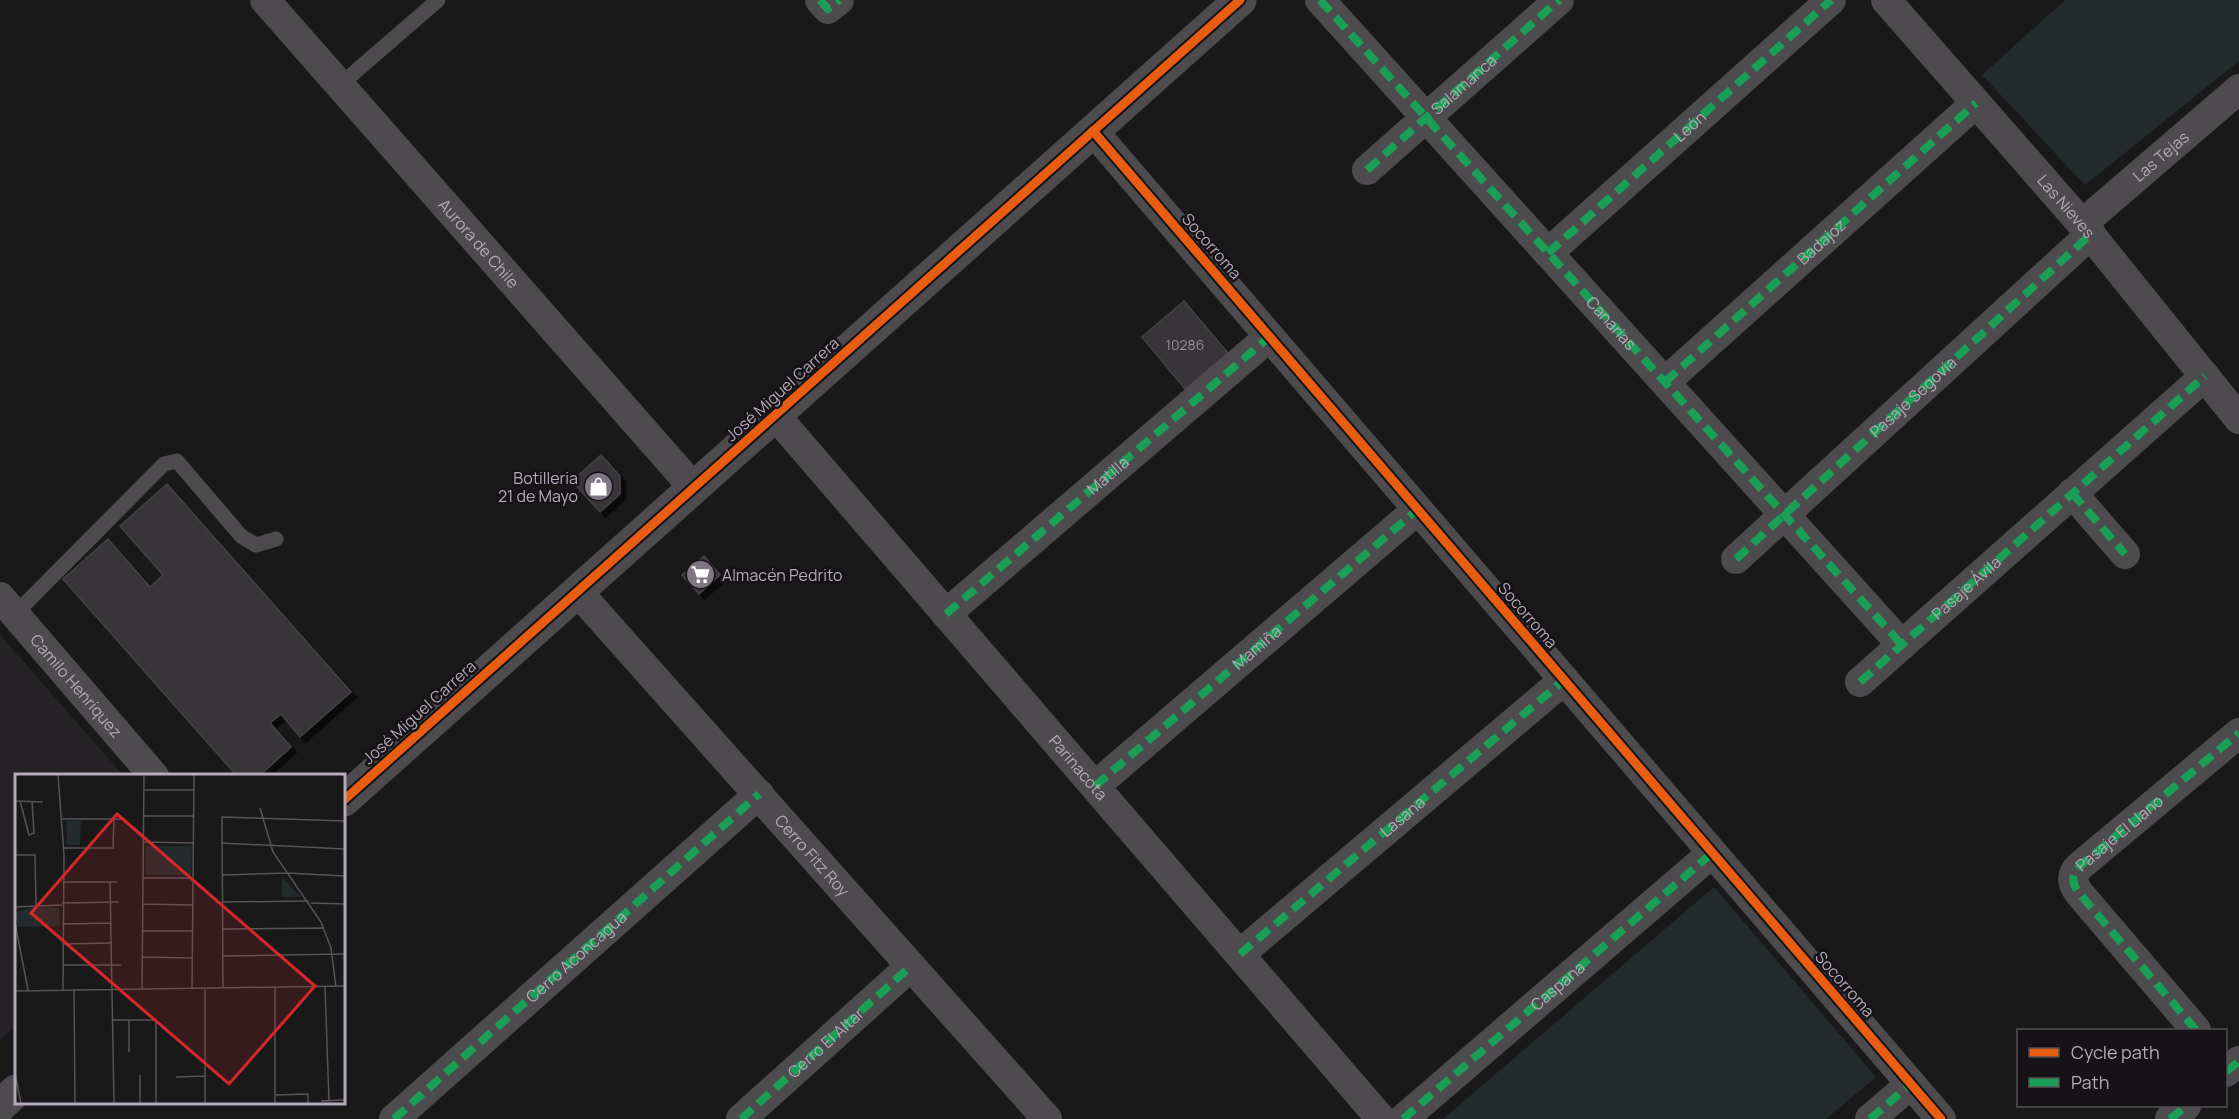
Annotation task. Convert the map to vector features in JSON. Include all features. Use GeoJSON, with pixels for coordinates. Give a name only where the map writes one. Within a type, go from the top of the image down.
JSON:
{"type":"FeatureCollection","features":[{"type":"Feature","properties":{"kind":"street","name":"Aurora de Chile"},"geometry":{"type":"LineString","coordinates":[[265,0],[693,487]]}},
{"type":"Feature","properties":{"kind":"street"},"geometry":{"type":"LineString","coordinates":[[820,0],[828,9],[838,0]]}},
{"type":"Feature","properties":{"kind":"street","name":"José Miguel Carrera"},"geometry":{"type":"LineString","coordinates":[[345,799],[1240,0]]}},
{"type":"Feature","properties":{"kind":"street","name":"Canarias"},"geometry":{"type":"LineString","coordinates":[[1320,0],[1902,645]]}},
{"type":"Feature","properties":{"kind":"street","name":"Salamanca"},"geometry":{"type":"LineString","coordinates":[[1367,170],[1559,0]]}},
{"type":"Feature","properties":{"kind":"street","name":"León"},"geometry":{"type":"LineString","coordinates":[[1548,253],[1831,0]]}},
{"type":"Feature","properties":{"kind":"street","name":"Las Nieves"},"geometry":{"type":"LineString","coordinates":[[1886,0],[2086,229],[2239,418]]}},
{"type":"Feature","properties":{"kind":"street","name":"Las Tejas"},"geometry":{"type":"LineString","coordinates":[[2086,229],[2239,89]]}},
{"type":"Feature","properties":{"kind":"street","name":"Badajoz"},"geometry":{"type":"LineString","coordinates":[[1665,382],[1976,103]]}},
{"type":"Feature","properties":{"kind":"street","name":"Socorroma"},"geometry":{"type":"LineString","coordinates":[[1093,131],[1941,1119]]}},
{"type":"Feature","properties":{"kind":"street","name":"Pasaje Segovia"},"geometry":{"type":"LineString","coordinates":[[1736,559],[2086,229]]}},
{"type":"Feature","properties":{"kind":"street","name":"Matilla"},"geometry":{"type":"LineString","coordinates":[[946,614],[1269,337]]}},
{"type":"Feature","properties":{"kind":"street","name":"Pasaje Ávila"},"geometry":{"type":"LineString","coordinates":[[1860,682],[2205,376]]}},
{"type":"Feature","properties":{"kind":"street","name":"Parinacota"},"geometry":{"type":"LineString","coordinates":[[775,415],[1381,1119]]}},
{"type":"Feature","properties":{"kind":"street"},"geometry":{"type":"LineString","coordinates":[[2072,493],[2125,554]]}},
{"type":"Feature","properties":{"kind":"street","name":"Mamiña"},"geometry":{"type":"LineString","coordinates":[[1095,786],[1418,510]]}},
{"type":"Feature","properties":{"kind":"street","name":"Cerro Fitz Roy"},"geometry":{"type":"LineString","coordinates":[[578,591],[1047,1119]]}},
{"type":"Feature","properties":{"kind":"street","name":"Camilo Henríquez"},"geometry":{"type":"LineString","coordinates":[[7,606],[152,774]]}},
{"type":"Feature","properties":{"kind":"street","name":"Lasana"},"geometry":{"type":"LineString","coordinates":[[1240,954],[1564,680]]}},
{"type":"Feature","properties":{"kind":"street","name":"Pasaje El Llano"},"geometry":{"type":"LineString","coordinates":[[2195,1029],[2079,893],[2074,886],[2073,877],[2075,870],[2239,733]]}},
{"type":"Feature","properties":{"kind":"street","name":"Cerro Aconcagua"},"geometry":{"type":"LineString","coordinates":[[394,1119],[759,794]]}},
{"type":"Feature","properties":{"kind":"street","name":"Caspana"},"geometry":{"type":"LineString","coordinates":[[1403,1119],[1712,853]]}},
{"type":"Feature","properties":{"kind":"street","name":"Cerro El Altar"},"geometry":{"type":"LineString","coordinates":[[741,1119],[911,966]]}},
{"type":"Feature","properties":{"kind":"street"},"geometry":{"type":"LineString","coordinates":[[1870,1119],[1911,1084]]}},
{"type":"Feature","properties":{"kind":"street"},"geometry":{"type":"LineString","coordinates":[[0,1106],[15,1092]]}},
{"type":"Feature","properties":{"kind":"street"},"geometry":{"type":"LineString","coordinates":[[2170,1119],[2185,1107]]}},
{"type":"Feature","properties":{"kind":"lane"},"geometry":{"type":"LineString","coordinates":[[340,85],[438,0]]}},
{"type":"Feature","properties":{"kind":"lane"},"geometry":{"type":"LineString","coordinates":[[7,606],[164,464],[177,461],[241,537],[256,545],[276,539]]}},
{"type":"Feature","properties":{"kind":"shaded area"},"geometry":{"type":"Polygon","coordinates":[[[2065,0],[2239,0],[2239,61],[2085,185],[1982,75],[2065,0]]]}},
{"type":"Feature","properties":{"kind":"shaded area"},"geometry":{"type":"Polygon","coordinates":[[[0,635],[122,774],[15,774],[15,1027],[0,1040],[0,635]]]}},
{"type":"Feature","properties":{"kind":"shaded area"},"geometry":{"type":"Polygon","coordinates":[[[1714,887],[1876,1077],[1826,1119],[1443,1119],[1714,887]]]}},
{"type":"Feature","properties":{"kind":"building"},"geometry":{"type":"Polygon","coordinates":[[[1184,301],[1228,353],[1185,389],[1142,337],[1184,301]]]}},
{"type":"Feature","properties":{"kind":"building","name":"Botilleria 21 de Mayo"},"geometry":{"type":"Polygon","coordinates":[[[601,455],[620,476],[620,494],[600,512],[572,481],[601,455]]]}},
{"type":"Feature","properties":{"kind":"building"},"geometry":{"type":"Polygon","coordinates":[[[167,484],[351,692],[300,737],[281,714],[270,723],[291,747],[261,774],[235,774],[63,579],[108,539],[150,587],[163,575],[120,526],[167,484]]]}},
{"type":"Feature","properties":{"kind":"building","name":"Almacén Pedrito"},"geometry":{"type":"Polygon","coordinates":[[[704,556],[720,575],[699,594],[682,575],[704,556]]]}},
{"type":"Feature","properties":{"kind":"marked path"},"geometry":{"type":"LineString","coordinates":[[820,0],[828,9],[839,0]]}},
{"type":"Feature","properties":{"kind":"marked path"},"geometry":{"type":"LineString","coordinates":[[1320,0],[1902,645]]}},
{"type":"Feature","properties":{"kind":"marked path"},"geometry":{"type":"LineString","coordinates":[[1367,170],[1559,0]]}},
{"type":"Feature","properties":{"kind":"marked path"},"geometry":{"type":"LineString","coordinates":[[1548,253],[1831,0]]}},
{"type":"Feature","properties":{"kind":"marked path"},"geometry":{"type":"LineString","coordinates":[[1665,382],[1976,103]]}},
{"type":"Feature","properties":{"kind":"marked path"},"geometry":{"type":"LineString","coordinates":[[1736,559],[2091,234]]}},
{"type":"Feature","properties":{"kind":"marked path"},"geometry":{"type":"LineString","coordinates":[[946,614],[1269,337]]}},
{"type":"Feature","properties":{"kind":"marked path"},"geometry":{"type":"LineString","coordinates":[[1860,682],[2205,376]]}},
{"type":"Feature","properties":{"kind":"marked path"},"geometry":{"type":"LineString","coordinates":[[2072,493],[2125,554]]}},
{"type":"Feature","properties":{"kind":"marked path"},"geometry":{"type":"LineString","coordinates":[[1095,786],[1417,510]]}},
{"type":"Feature","properties":{"kind":"marked path"},"geometry":{"type":"LineString","coordinates":[[1240,954],[1564,680]]}},
{"type":"Feature","properties":{"kind":"marked path"},"geometry":{"type":"LineString","coordinates":[[2195,1029],[2079,893],[2073,878],[2081,865],[2239,733]]}},
{"type":"Feature","properties":{"kind":"marked path"},"geometry":{"type":"LineString","coordinates":[[394,1119],[759,794]]}},
{"type":"Feature","properties":{"kind":"marked path"},"geometry":{"type":"LineString","coordinates":[[1403,1119],[1712,853]]}},
{"type":"Feature","properties":{"kind":"marked path"},"geometry":{"type":"LineString","coordinates":[[741,1119],[911,966]]}},
{"type":"Feature","properties":{"kind":"marked path"},"geometry":{"type":"LineString","coordinates":[[2227,1071],[2239,1061]]}},
{"type":"Feature","properties":{"kind":"marked path"},"geometry":{"type":"LineString","coordinates":[[1870,1119],[1911,1084]]}},
{"type":"Feature","properties":{"kind":"marked path"},"geometry":{"type":"LineString","coordinates":[[2170,1119],[2185,1107]]}},
{"type":"Feature","properties":{"kind":"cycle path"},"geometry":{"type":"LineString","coordinates":[[345,799],[1240,0]]}},
{"type":"Feature","properties":{"kind":"cycle path"},"geometry":{"type":"LineString","coordinates":[[1093,131],[1941,1119]]}},
{"type":"Feature","properties":{"kind":"place","name":"Botilleria 21 de Mayo"},"geometry":{"type":"Point","coordinates":[599,487]}},
{"type":"Feature","properties":{"kind":"place","name":"Almacén Pedrito"},"geometry":{"type":"Point","coordinates":[701,575]}}]}
